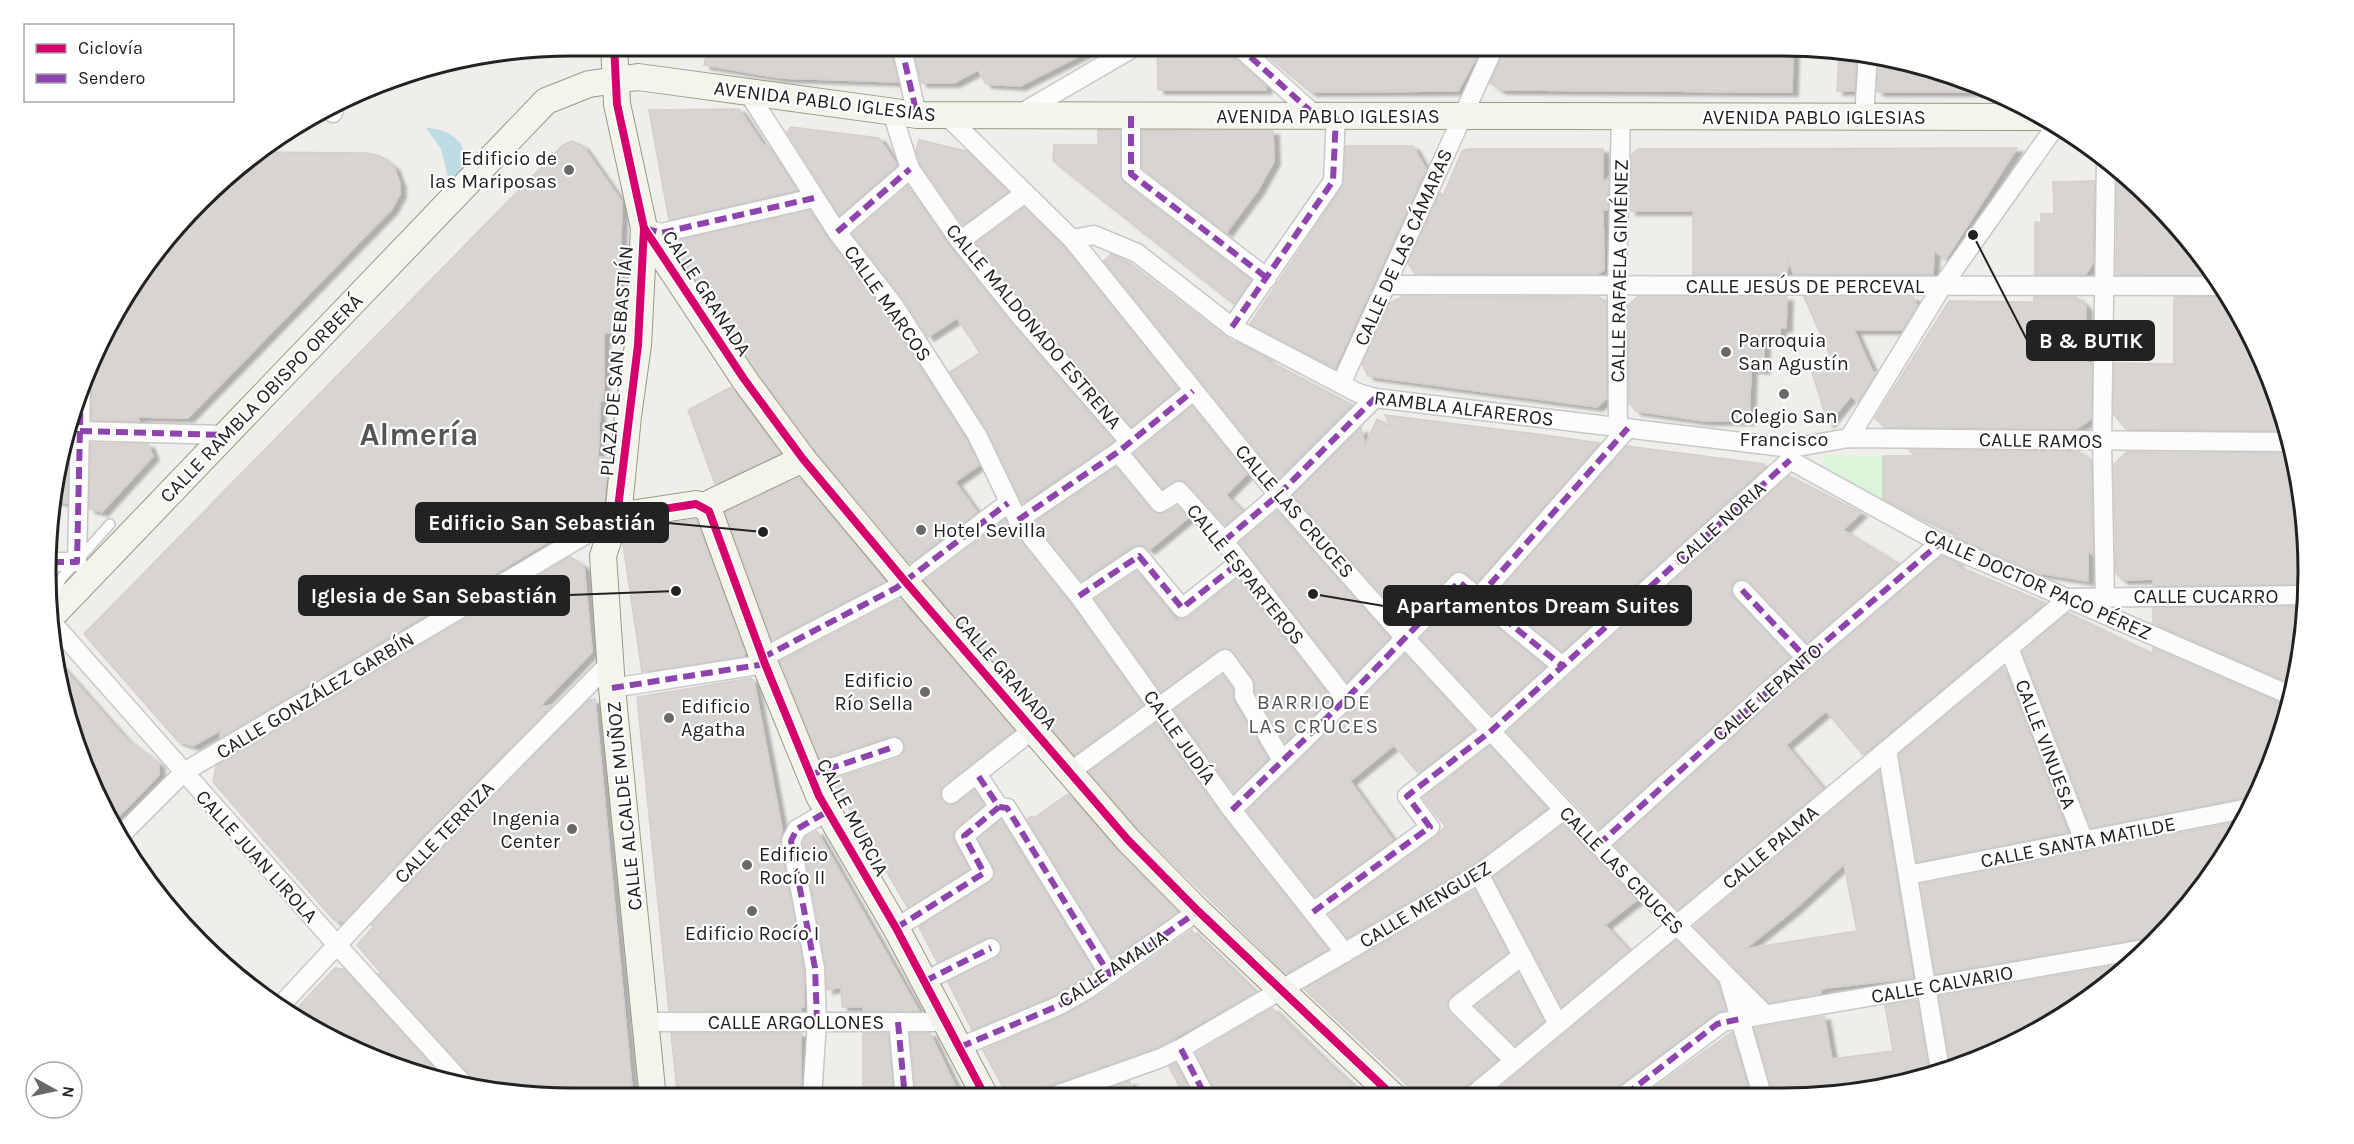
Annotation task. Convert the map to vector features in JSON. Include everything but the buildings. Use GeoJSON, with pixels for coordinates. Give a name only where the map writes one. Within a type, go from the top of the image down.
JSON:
{"type":"FeatureCollection","features":[{"type":"Feature","properties":{"kind":"main road"},"geometry":{"type":"LineString","coordinates":[[614,56],[616,92],[644,228]]}},
{"type":"Feature","properties":{"kind":"main road","name":"AVENIDA PABLO IGLESIAS"},"geometry":{"type":"LineString","coordinates":[[546,101],[589,84],[616,92],[638,77],[892,112],[947,116],[2025,117]]}},
{"type":"Feature","properties":{"kind":"main road","name":"CALLE RAMBLA OBISPO ORBERÁ"},"geometry":{"type":"LineString","coordinates":[[57,611],[546,101]]}},
{"type":"Feature","properties":{"kind":"main road","name":"CALLE GRANADA"},"geometry":{"type":"LineString","coordinates":[[644,228],[744,379],[803,459],[904,580],[1128,840],[1198,911],[1385,1088]]}},
{"type":"Feature","properties":{"kind":"main road","name":"PLAZA DE SAN SEBASTIÁN"},"geometry":{"type":"LineString","coordinates":[[617,516],[642,300],[644,228]]}},
{"type":"Feature","properties":{"kind":"main road","name":"PLAZA DE SAN SEBASTIÁN"},"geometry":{"type":"LineString","coordinates":[[642,300],[664,286],[684,286]]}},
{"type":"Feature","properties":{"kind":"main road"},"geometry":{"type":"LineString","coordinates":[[617,516],[696,504],[704,506],[803,459]]}},
{"type":"Feature","properties":{"kind":"main road","name":"CALLE MURCIA"},"geometry":{"type":"LineString","coordinates":[[704,506],[709,511],[764,661],[810,775],[828,811],[925,981],[981,1088]]}},
{"type":"Feature","properties":{"kind":"main road","name":"CALLE ALCALDE MUÑOZ"},"geometry":{"type":"LineString","coordinates":[[617,516],[603,556],[610,676],[652,1088]]}},
{"type":"Feature","properties":{"kind":"street"},"geometry":{"type":"LineString","coordinates":[[905,56],[917,115]]}},
{"type":"Feature","properties":{"kind":"street"},"geometry":{"type":"LineString","coordinates":[[1017,116],[1119,56]]}},
{"type":"Feature","properties":{"kind":"street"},"geometry":{"type":"LineString","coordinates":[[1232,327],[1333,181],[1326,116],[1252,56]]}},
{"type":"Feature","properties":{"kind":"street","name":"CALLE DE LAS CÁMARAS"},"geometry":{"type":"LineString","coordinates":[[1341,384],[1490,56]]}},
{"type":"Feature","properties":{"kind":"street"},"geometry":{"type":"LineString","coordinates":[[1864,118],[1867,63]]}},
{"type":"Feature","properties":{"kind":"street","name":"CALLE MARCOS"},"geometry":{"type":"LineString","coordinates":[[747,91],[814,198],[837,232],[895,307],[977,435],[1018,520]]}},
{"type":"Feature","properties":{"kind":"street","name":"CALLE MALDONADO ESTRENA"},"geometry":{"type":"LineString","coordinates":[[892,112],[910,169],[960,241],[1124,447]]}},
{"type":"Feature","properties":{"kind":"street","name":"CALLE RAFAELA GIMÉNEZ"},"geometry":{"type":"LineString","coordinates":[[1621,115],[1617,286],[1623,427]]}},
{"type":"Feature","properties":{"kind":"street","name":"CALLE LAS CRUCES"},"geometry":{"type":"LineString","coordinates":[[947,116],[1072,238],[1278,495],[1405,638],[1564,810],[1765,1014]]}},
{"type":"Feature","properties":{"kind":"street"},"geometry":{"type":"LineString","coordinates":[[1131,116],[1131,174],[1267,278]]}},
{"type":"Feature","properties":{"kind":"street"},"geometry":{"type":"LineString","coordinates":[[1849,438],[1943,285],[2051,132]]}},
{"type":"Feature","properties":{"kind":"street"},"geometry":{"type":"LineString","coordinates":[[837,232],[910,169]]}},
{"type":"Feature","properties":{"kind":"street"},"geometry":{"type":"LineString","coordinates":[[2105,597],[2102,441],[2106,170]]}},
{"type":"Feature","properties":{"kind":"street"},"geometry":{"type":"LineString","coordinates":[[960,241],[1025,193]]}},
{"type":"Feature","properties":{"kind":"street"},"geometry":{"type":"LineString","coordinates":[[644,228],[661,233],[814,198]]}},
{"type":"Feature","properties":{"kind":"street","name":"RAMBLA ALFAREROS"},"geometry":{"type":"LineString","coordinates":[[1072,238],[1094,235],[1137,253],[1232,327],[1341,384],[1375,398],[1623,427],[1791,454]]}},
{"type":"Feature","properties":{"kind":"street","name":"CALLE JESÚS DE PERCEVAL"},"geometry":{"type":"LineString","coordinates":[[1386,285],[2212,286]]}},
{"type":"Feature","properties":{"kind":"street"},"geometry":{"type":"LineString","coordinates":[[1018,520],[1124,447],[1193,391]]}},
{"type":"Feature","properties":{"kind":"street"},"geometry":{"type":"LineString","coordinates":[[1224,541],[1278,495],[1375,398]]}},
{"type":"Feature","properties":{"kind":"street"},"geometry":{"type":"LineString","coordinates":[[56,562],[77,562],[80,414]]}},
{"type":"Feature","properties":{"kind":"street"},"geometry":{"type":"LineString","coordinates":[[1478,598],[1623,427]]}},
{"type":"Feature","properties":{"kind":"street"},"geometry":{"type":"LineString","coordinates":[[80,431],[225,435]]}},
{"type":"Feature","properties":{"kind":"street","name":"CALLE RAMOS"},"geometry":{"type":"LineString","coordinates":[[1791,454],[1849,438],[2282,442]]}},
{"type":"Feature","properties":{"kind":"street","name":"CALLE ESPARTEROS"},"geometry":{"type":"LineString","coordinates":[[1124,447],[1160,503],[1179,491],[1224,541],[1346,699]]}},
{"type":"Feature","properties":{"kind":"street","name":"CALLE DOCTOR PACO PÉREZ"},"geometry":{"type":"LineString","coordinates":[[1791,454],[1940,543],[2284,693]]}},
{"type":"Feature","properties":{"kind":"street","name":"CALLE NORIA"},"geometry":{"type":"LineString","coordinates":[[1313,912],[1430,827],[1407,796],[1491,731],[1791,454]]}},
{"type":"Feature","properties":{"kind":"street"},"geometry":{"type":"LineString","coordinates":[[610,676],[764,661],[896,588],[1008,503]]}},
{"type":"Feature","properties":{"kind":"street","name":"CALLE GONZÁLEZ GARBÍN"},"geometry":{"type":"LineString","coordinates":[[125,831],[184,772],[617,516]]}},
{"type":"Feature","properties":{"kind":"street","name":"CALLE JUDÍA"},"geometry":{"type":"LineString","coordinates":[[1018,520],[1079,596],[1232,810],[1345,953]]}},
{"type":"Feature","properties":{"kind":"street","name":"CALLE LEPANTO"},"geometry":{"type":"LineString","coordinates":[[1598,844],[1806,658],[1940,543]]}},
{"type":"Feature","properties":{"kind":"street"},"geometry":{"type":"LineString","coordinates":[[1079,596],[1139,556],[1182,608],[1240,562]]}},
{"type":"Feature","properties":{"kind":"street"},"geometry":{"type":"LineString","coordinates":[[1232,810],[1346,699],[1459,582],[1561,665]]}},
{"type":"Feature","properties":{"kind":"street"},"geometry":{"type":"LineString","coordinates":[[1742,590],[1806,658]]}},
{"type":"Feature","properties":{"kind":"street","name":"CALLE CUCARRO"},"geometry":{"type":"LineString","coordinates":[[2069,598],[2297,596]]}},
{"type":"Feature","properties":{"kind":"street","name":"CALLE PALMA"},"geometry":{"type":"LineString","coordinates":[[1481,1088],[2069,598]]}},
{"type":"Feature","properties":{"kind":"street","name":"CALLE JUAN LIROLA"},"geometry":{"type":"LineString","coordinates":[[59,629],[337,945],[455,1075]]}},
{"type":"Feature","properties":{"kind":"street","name":"CALLE VINUESA"},"geometry":{"type":"LineString","coordinates":[[2009,648],[2084,840]]}},
{"type":"Feature","properties":{"kind":"street"},"geometry":{"type":"LineString","coordinates":[[1070,772],[1225,659],[1244,686],[1244,696],[1282,760]]}},
{"type":"Feature","properties":{"kind":"street","name":"CALLE TERRIZA"},"geometry":{"type":"LineString","coordinates":[[285,1001],[434,841],[610,676]]}},
{"type":"Feature","properties":{"kind":"street"},"geometry":{"type":"LineString","coordinates":[[951,794],[1034,729]]}},
{"type":"Feature","properties":{"kind":"street","name":"CALLE MURCIA"},"geometry":{"type":"LineString","coordinates":[[810,775],[894,747]]}},
{"type":"Feature","properties":{"kind":"street"},"geometry":{"type":"LineString","coordinates":[[1887,750],[1939,1064]]}},
{"type":"Feature","properties":{"kind":"street"},"geometry":{"type":"LineString","coordinates":[[976,774],[999,807]]}},
{"type":"Feature","properties":{"kind":"street"},"geometry":{"type":"LineString","coordinates":[[896,928],[984,873],[964,836],[999,807],[1007,808],[1109,974]]}},
{"type":"Feature","properties":{"kind":"street","name":"CALLE MENGUEZ"},"geometry":{"type":"LineString","coordinates":[[1075,1088],[1181,1049],[1479,874],[1564,810]]}},
{"type":"Feature","properties":{"kind":"street","name":"CALLE SANTA MATILDE"},"geometry":{"type":"LineString","coordinates":[[1908,875],[2240,810]]}},
{"type":"Feature","properties":{"kind":"street"},"geometry":{"type":"LineString","coordinates":[[813,1088],[817,1022],[815,968],[791,841],[797,829],[828,811]]}},
{"type":"Feature","properties":{"kind":"street"},"geometry":{"type":"LineString","coordinates":[[1479,874],[1557,1024]]}},
{"type":"Feature","properties":{"kind":"street","name":"CALLE AMALIA"},"geometry":{"type":"LineString","coordinates":[[960,1047],[1058,1006],[1109,974],[1198,911]]}},
{"type":"Feature","properties":{"kind":"street"},"geometry":{"type":"LineString","coordinates":[[925,981],[991,948]]}},
{"type":"Feature","properties":{"kind":"street","name":"CALLE CALVARIO"},"geometry":{"type":"LineString","coordinates":[[1633,1088],[1717,1024],[2132,951]]}},
{"type":"Feature","properties":{"kind":"street"},"geometry":{"type":"LineString","coordinates":[[1514,1060],[1458,1005],[1522,957]]}},
{"type":"Feature","properties":{"kind":"street","name":"CALLE LAS CRUCES"},"geometry":{"type":"LineString","coordinates":[[1728,977],[1760,1088]]}},
{"type":"Feature","properties":{"kind":"street","name":"CALLE ARGOLLONES"},"geometry":{"type":"LineString","coordinates":[[646,1022],[946,1022]]}},
{"type":"Feature","properties":{"kind":"street"},"geometry":{"type":"LineString","coordinates":[[898,1022],[904,1088]]}},
{"type":"Feature","properties":{"kind":"street"},"geometry":{"type":"LineString","coordinates":[[1181,1049],[1201,1088]]}},
{"type":"Feature","properties":{"kind":"lane"},"geometry":{"type":"LineString","coordinates":[[56,589],[61,579],[110,524]]}},
{"type":"Feature","properties":{"kind":"green space"},"geometry":{"type":"Polygon","coordinates":[[[1825,455],[1883,456],[1883,501],[1822,465],[1825,455]]]}},
{"type":"Feature","properties":{"kind":"water"},"geometry":{"type":"Polygon","coordinates":[[[426,128],[449,134],[463,148],[464,166],[450,186],[441,149],[426,128]]]}},
{"type":"Feature","properties":{"kind":"marked path"},"geometry":{"type":"LineString","coordinates":[[904,56],[917,115]]}},
{"type":"Feature","properties":{"kind":"marked path"},"geometry":{"type":"LineString","coordinates":[[1249,56],[1316,116]]}},
{"type":"Feature","properties":{"kind":"marked path"},"geometry":{"type":"LineString","coordinates":[[1131,116],[1131,174],[1267,278]]}},
{"type":"Feature","properties":{"kind":"marked path"},"geometry":{"type":"LineString","coordinates":[[1232,327],[1333,181],[1336,116]]}},
{"type":"Feature","properties":{"kind":"marked path"},"geometry":{"type":"LineString","coordinates":[[837,232],[910,169]]}},
{"type":"Feature","properties":{"kind":"marked path"},"geometry":{"type":"LineString","coordinates":[[645,228],[661,233],[814,198]]}},
{"type":"Feature","properties":{"kind":"marked path"},"geometry":{"type":"LineString","coordinates":[[1018,520],[1118,452],[1193,391]]}},
{"type":"Feature","properties":{"kind":"marked path"},"geometry":{"type":"LineString","coordinates":[[1224,541],[1278,495],[1375,398]]}},
{"type":"Feature","properties":{"kind":"marked path"},"geometry":{"type":"LineString","coordinates":[[56,562],[77,562],[80,415]]}},
{"type":"Feature","properties":{"kind":"marked path"},"geometry":{"type":"LineString","coordinates":[[1478,598],[1628,428]]}},
{"type":"Feature","properties":{"kind":"marked path"},"geometry":{"type":"LineString","coordinates":[[80,431],[225,435]]}},
{"type":"Feature","properties":{"kind":"marked path"},"geometry":{"type":"LineString","coordinates":[[1313,912],[1430,827],[1407,796],[1491,731],[1790,460]]}},
{"type":"Feature","properties":{"kind":"marked path"},"geometry":{"type":"LineString","coordinates":[[762,658],[896,588],[1008,503]]}},
{"type":"Feature","properties":{"kind":"marked path"},"geometry":{"type":"LineString","coordinates":[[1598,845],[1768,691],[1940,543]]}},
{"type":"Feature","properties":{"kind":"marked path"},"geometry":{"type":"LineString","coordinates":[[1079,596],[1139,556],[1182,608],[1240,562]]}},
{"type":"Feature","properties":{"kind":"marked path"},"geometry":{"type":"LineString","coordinates":[[1232,810],[1346,699],[1459,582],[1561,665]]}},
{"type":"Feature","properties":{"kind":"marked path"},"geometry":{"type":"LineString","coordinates":[[1742,590],[1806,658]]}},
{"type":"Feature","properties":{"kind":"marked path"},"geometry":{"type":"LineString","coordinates":[[612,688],[765,664]]}},
{"type":"Feature","properties":{"kind":"marked path"},"geometry":{"type":"LineString","coordinates":[[810,775],[894,747]]}},
{"type":"Feature","properties":{"kind":"marked path"},"geometry":{"type":"LineString","coordinates":[[896,928],[984,873],[964,836],[999,807],[977,774]]}},
{"type":"Feature","properties":{"kind":"marked path"},"geometry":{"type":"LineString","coordinates":[[999,807],[1007,808],[1109,974]]}},
{"type":"Feature","properties":{"kind":"marked path"},"geometry":{"type":"LineString","coordinates":[[817,1022],[815,968],[791,841],[797,829],[828,811]]}},
{"type":"Feature","properties":{"kind":"marked path"},"geometry":{"type":"LineString","coordinates":[[960,1047],[1058,1006],[1088,989],[1198,911]]}},
{"type":"Feature","properties":{"kind":"marked path"},"geometry":{"type":"LineString","coordinates":[[925,981],[991,948]]}},
{"type":"Feature","properties":{"kind":"marked path"},"geometry":{"type":"LineString","coordinates":[[1634,1088],[1717,1024],[1740,1019]]}},
{"type":"Feature","properties":{"kind":"marked path"},"geometry":{"type":"LineString","coordinates":[[898,1022],[904,1088]]}},
{"type":"Feature","properties":{"kind":"marked path"},"geometry":{"type":"LineString","coordinates":[[1181,1049],[1201,1088]]}},
{"type":"Feature","properties":{"kind":"cycle path"},"geometry":{"type":"LineString","coordinates":[[615,56],[617,104],[644,228],[638,345],[617,516],[696,504],[709,511],[765,664],[819,796],[896,928],[981,1088]]}},
{"type":"Feature","properties":{"kind":"cycle path"},"geometry":{"type":"LineString","coordinates":[[644,228],[744,379],[803,459],[904,580],[1128,840],[1198,911],[1385,1088]]}},
{"type":"Feature","properties":{"kind":"place","name":"Edificio de las Mariposas"},"geometry":{"type":"Point","coordinates":[569,170]}},
{"type":"Feature","properties":{"kind":"place","name":"B & BUTIK"},"geometry":{"type":"Point","coordinates":[1973,235]}},
{"type":"Feature","properties":{"kind":"place","name":"Parroquia San Agustín"},"geometry":{"type":"Point","coordinates":[1726,352]}},
{"type":"Feature","properties":{"kind":"place","name":"Colegio San Francisco"},"geometry":{"type":"Point","coordinates":[1784,394]}},
{"type":"Feature","properties":{"kind":"place","name":"Hotel Sevilla"},"geometry":{"type":"Point","coordinates":[921,530]}},
{"type":"Feature","properties":{"kind":"place","name":"Edificio San Sebastián"},"geometry":{"type":"Point","coordinates":[763,532]}},
{"type":"Feature","properties":{"kind":"place","name":"Iglesia de San Sebastián"},"geometry":{"type":"Point","coordinates":[676,591]}},
{"type":"Feature","properties":{"kind":"place","name":"Apartamentos Dream Suites"},"geometry":{"type":"Point","coordinates":[1313,594]}},
{"type":"Feature","properties":{"kind":"place","name":"Edificio Río Sella"},"geometry":{"type":"Point","coordinates":[925,692]}},
{"type":"Feature","properties":{"kind":"place","name":"Edificio Agatha"},"geometry":{"type":"Point","coordinates":[669,718]}},
{"type":"Feature","properties":{"kind":"place","name":"Ingenia Center"},"geometry":{"type":"Point","coordinates":[572,829]}},
{"type":"Feature","properties":{"kind":"place","name":"Edificio Rocío II"},"geometry":{"type":"Point","coordinates":[747,865]}},
{"type":"Feature","properties":{"kind":"place","name":"Edificio Rocío I"},"geometry":{"type":"Point","coordinates":[752,911]}},
{"type":"Feature","properties":{"kind":"district","name":"Almería"},"geometry":{"type":"Point","coordinates":[419,434]}},
{"type":"Feature","properties":{"kind":"district","name":"BARRIO DE LAS CRUCES"},"geometry":{"type":"Point","coordinates":[1314,714]}}]}
